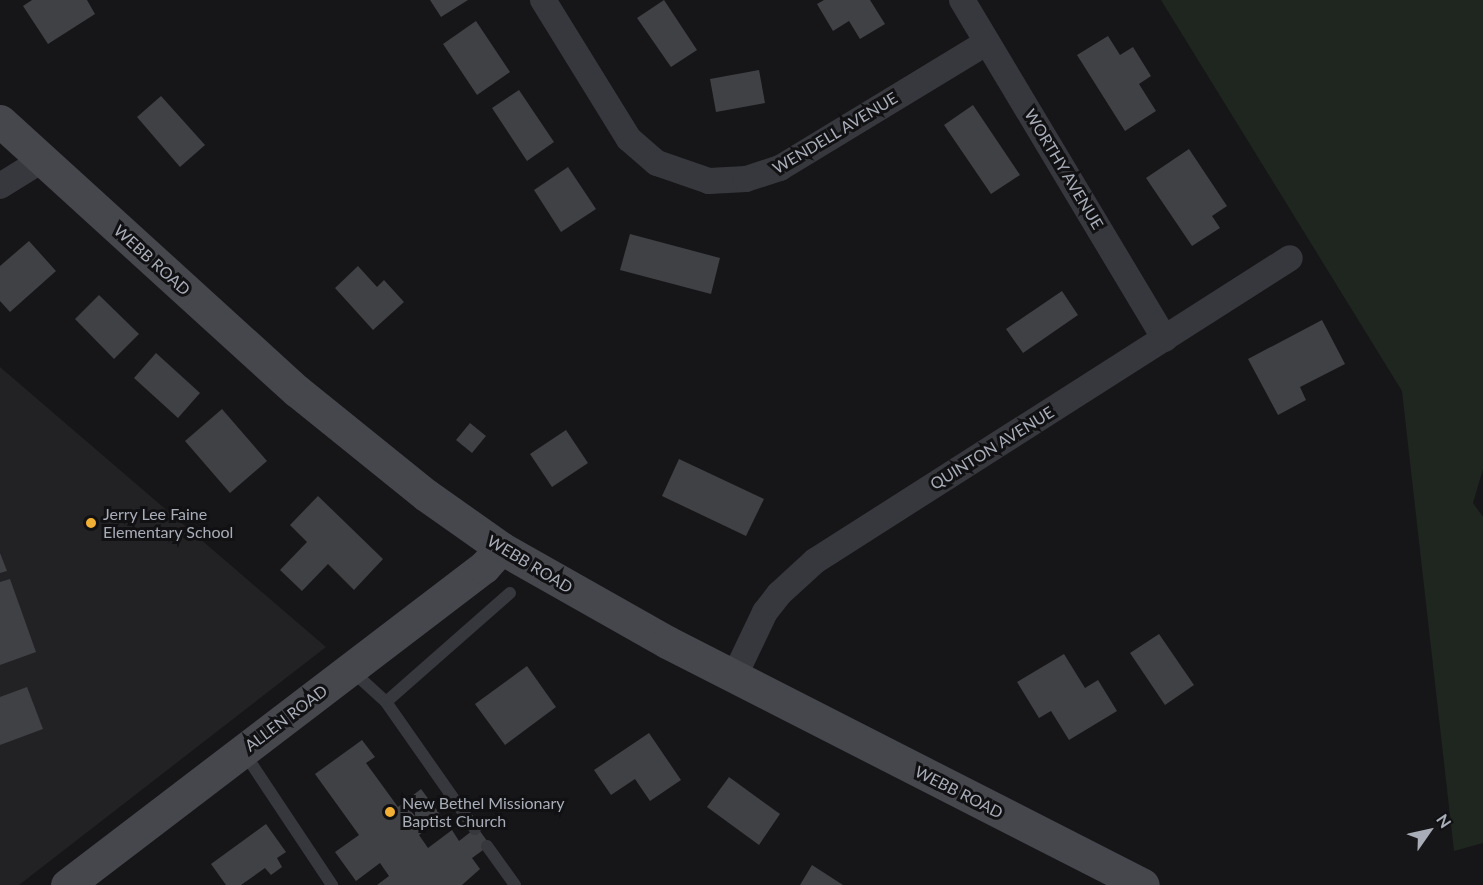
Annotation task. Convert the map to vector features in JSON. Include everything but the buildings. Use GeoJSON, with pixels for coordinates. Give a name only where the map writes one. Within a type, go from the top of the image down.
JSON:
{"type":"FeatureCollection","features":[{"type":"Feature","properties":{"kind":"street","name":"WENDELL AVENUE"},"geometry":{"type":"LineString","coordinates":[[543,0],[628,139],[657,163],[709,180],[746,179],[780,168],[987,42]]}},
{"type":"Feature","properties":{"kind":"street","name":"WORTHY AVENUE"},"geometry":{"type":"LineString","coordinates":[[962,0],[1165,339]]}},
{"type":"Feature","properties":{"kind":"street","name":"WEBB ROAD"},"geometry":{"type":"LineString","coordinates":[[0,121],[297,391],[426,495],[501,548],[734,677],[1143,885]]}},
{"type":"Feature","properties":{"kind":"street"},"geometry":{"type":"LineString","coordinates":[[0,186],[42,160]]}},
{"type":"Feature","properties":{"kind":"street","name":"QUINTON AVENUE"},"geometry":{"type":"LineString","coordinates":[[734,677],[765,612],[779,594],[815,561],[1290,258]]}},
{"type":"Feature","properties":{"kind":"street","name":"ALLEN ROAD"},"geometry":{"type":"LineString","coordinates":[[67,885],[484,567],[501,548]]}},
{"type":"Feature","properties":{"kind":"lane"},"geometry":{"type":"LineString","coordinates":[[386,702],[510,593]]}},
{"type":"Feature","properties":{"kind":"lane"},"geometry":{"type":"LineString","coordinates":[[350,669],[386,702],[475,829]]}},
{"type":"Feature","properties":{"kind":"lane"},"geometry":{"type":"LineString","coordinates":[[243,751],[332,885]]}},
{"type":"Feature","properties":{"kind":"lane"},"geometry":{"type":"LineString","coordinates":[[487,846],[514,885]]}},
{"type":"Feature","properties":{"kind":"shaded area"},"geometry":{"type":"Polygon","coordinates":[[[1161,0],[1483,0],[1483,469],[1473,503],[1483,517],[1483,843],[1454,851],[1402,391],[1161,0]]]}},
{"type":"Feature","properties":{"kind":"shaded area","name":"Jerry Lee Faine Elementary School"},"geometry":{"type":"Polygon","coordinates":[[[0,367],[326,647],[19,885],[0,885],[0,367]]]}},
{"type":"Feature","properties":{"kind":"place","name":"Jerry Lee Faine Elementary School"},"geometry":{"type":"Point","coordinates":[91,523]}},
{"type":"Feature","properties":{"kind":"place","name":"New Bethel Missionary Baptist Church"},"geometry":{"type":"Point","coordinates":[390,812]}}]}
